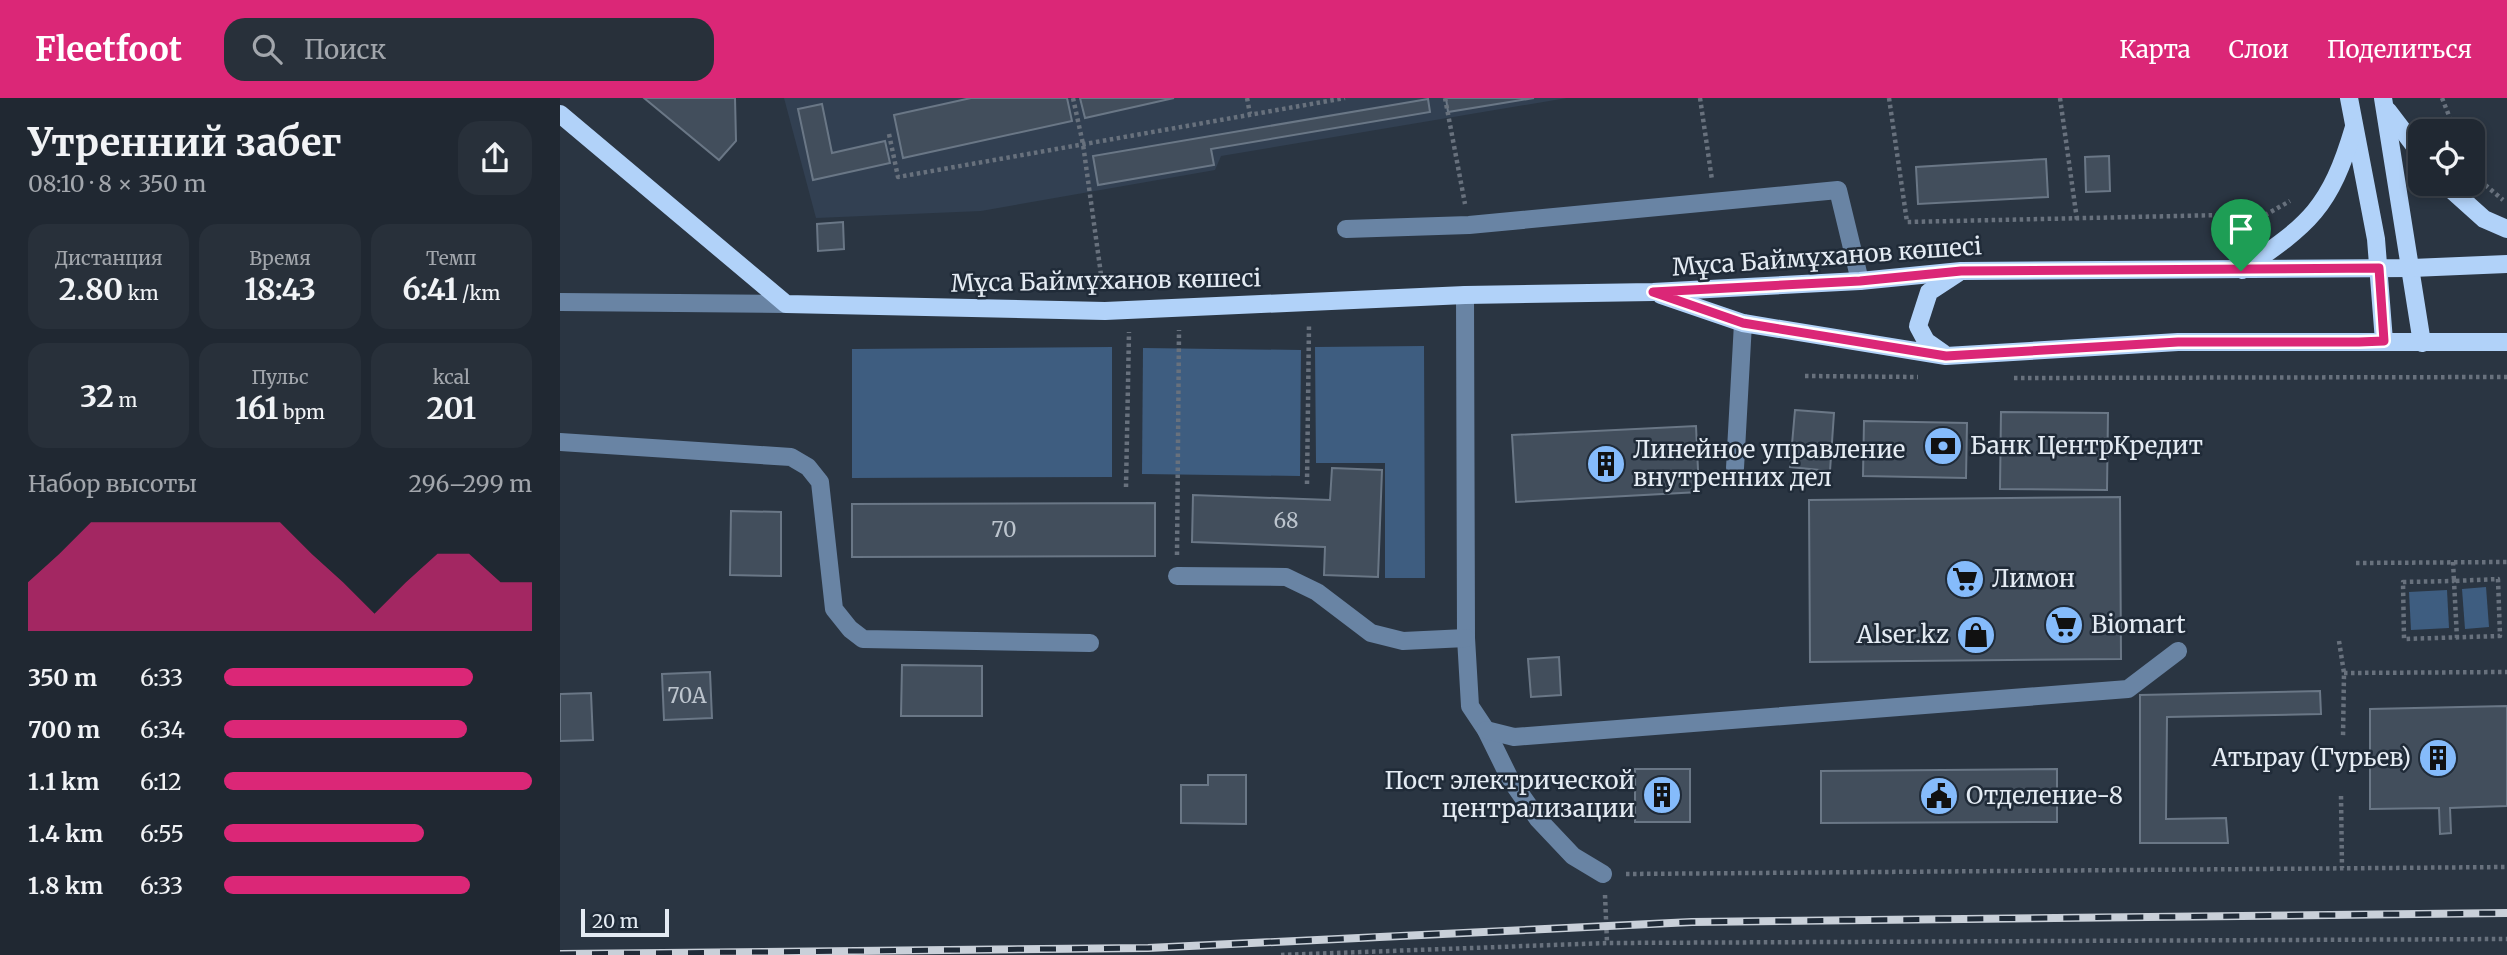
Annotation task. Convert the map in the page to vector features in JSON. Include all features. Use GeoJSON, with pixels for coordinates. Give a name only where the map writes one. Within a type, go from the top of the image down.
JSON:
{"type":"FeatureCollection","features":[{"type":"Feature","properties":{"kind":"main road"},"geometry":{"type":"LineString","coordinates":[[2349,98],[2379,268],[2384,341]]}},
{"type":"Feature","properties":{"kind":"main road"},"geometry":{"type":"LineString","coordinates":[[2384,103],[2408,136]]}},
{"type":"Feature","properties":{"kind":"main road"},"geometry":{"type":"LineString","coordinates":[[2384,103],[2422,343]]}},
{"type":"Feature","properties":{"kind":"main road"},"geometry":{"type":"LineString","coordinates":[[560,114],[786,304]]}},
{"type":"Feature","properties":{"kind":"main road"},"geometry":{"type":"LineString","coordinates":[[2241,271],[2296,233],[2318,211],[2343,164],[2355,123]]}},
{"type":"Feature","properties":{"kind":"main road"},"geometry":{"type":"LineString","coordinates":[[2458,196],[2484,219],[2507,229]]}},
{"type":"Feature","properties":{"kind":"main road","name":"Мұса Баймұханов көшесі"},"geometry":{"type":"LineString","coordinates":[[786,304],[1105,311],[1465,295],[1653,292],[1860,281],[1961,271],[2241,271],[2507,264]]}},
{"type":"Feature","properties":{"kind":"main road"},"geometry":{"type":"LineString","coordinates":[[1946,356],[1926,341],[1918,326],[1929,292],[1961,271]]}},
{"type":"Feature","properties":{"kind":"main road","name":"Мұса Баймұханов көшесі"},"geometry":{"type":"LineString","coordinates":[[1653,292],[1743,323],[1946,356],[2178,342],[2507,342]]}},
{"type":"Feature","properties":{"kind":"street"},"geometry":{"type":"LineString","coordinates":[[1346,229],[1469,225],[1838,190],[1860,281]]}},
{"type":"Feature","properties":{"kind":"street"},"geometry":{"type":"LineString","coordinates":[[1465,295],[1466,638],[1470,706],[1486,730],[1510,779],[1538,819],[1573,856],[1604,874]]}},
{"type":"Feature","properties":{"kind":"street","name":"Мұса Баймұханов көшесі"},"geometry":{"type":"LineString","coordinates":[[560,302],[786,304]]}},
{"type":"Feature","properties":{"kind":"street"},"geometry":{"type":"LineString","coordinates":[[1735,468],[1743,323]]}},
{"type":"Feature","properties":{"kind":"street"},"geometry":{"type":"LineString","coordinates":[[560,442],[791,457],[808,467],[820,482],[834,609],[850,629],[863,639],[1090,643]]}},
{"type":"Feature","properties":{"kind":"street"},"geometry":{"type":"LineString","coordinates":[[1177,576],[1286,578],[1317,592],[1371,634],[1403,641],[1466,638]]}},
{"type":"Feature","properties":{"kind":"street"},"geometry":{"type":"LineString","coordinates":[[1486,730],[1514,737],[2127,689],[2178,651]]}},
{"type":"Feature","properties":{"kind":"path"},"geometry":{"type":"LineString","coordinates":[[1073,98],[1083,144],[1105,311]]}},
{"type":"Feature","properties":{"kind":"path"},"geometry":{"type":"LineString","coordinates":[[1247,98],[1250,114]]}},
{"type":"Feature","properties":{"kind":"path"},"geometry":{"type":"LineString","coordinates":[[889,134],[898,177],[1345,98]]}},
{"type":"Feature","properties":{"kind":"path"},"geometry":{"type":"LineString","coordinates":[[1445,98],[1469,225]]}},
{"type":"Feature","properties":{"kind":"path"},"geometry":{"type":"LineString","coordinates":[[1700,98],[1715,202]]}},
{"type":"Feature","properties":{"kind":"path"},"geometry":{"type":"LineString","coordinates":[[1889,98],[1907,222],[2267,214],[2297,194]]}},
{"type":"Feature","properties":{"kind":"path"},"geometry":{"type":"LineString","coordinates":[[2060,98],[2077,220]]}},
{"type":"Feature","properties":{"kind":"path"},"geometry":{"type":"LineString","coordinates":[[2442,98],[2450,119]]}},
{"type":"Feature","properties":{"kind":"path"},"geometry":{"type":"LineString","coordinates":[[2485,185],[2507,203]]}},
{"type":"Feature","properties":{"kind":"path"},"geometry":{"type":"LineString","coordinates":[[1307,484],[1309,302]]}},
{"type":"Feature","properties":{"kind":"path"},"geometry":{"type":"LineString","coordinates":[[1177,576],[1179,308]]}},
{"type":"Feature","properties":{"kind":"path"},"geometry":{"type":"LineString","coordinates":[[1126,487],[1129,310]]}},
{"type":"Feature","properties":{"kind":"path"},"geometry":{"type":"LineString","coordinates":[[1805,376],[1930,377]]}},
{"type":"Feature","properties":{"kind":"path"},"geometry":{"type":"LineString","coordinates":[[2012,378],[2507,377]]}},
{"type":"Feature","properties":{"kind":"path"},"geometry":{"type":"LineString","coordinates":[[2453,562],[2457,638]]}},
{"type":"Feature","properties":{"kind":"path"},"geometry":{"type":"LineString","coordinates":[[2356,563],[2507,562]]}},
{"type":"Feature","properties":{"kind":"path"},"geometry":{"type":"LineString","coordinates":[[2498,579],[2500,636],[2404,639],[2403,582],[2454,581],[2498,579]]}},
{"type":"Feature","properties":{"kind":"path"},"geometry":{"type":"LineString","coordinates":[[2339,640],[2344,673],[2343,738]]}},
{"type":"Feature","properties":{"kind":"path"},"geometry":{"type":"LineString","coordinates":[[2344,673],[2507,672]]}},
{"type":"Feature","properties":{"kind":"path"},"geometry":{"type":"LineString","coordinates":[[2341,796],[2342,868]]}},
{"type":"Feature","properties":{"kind":"path"},"geometry":{"type":"LineString","coordinates":[[1607,943],[1604,874],[2507,867]]}},
{"type":"Feature","properties":{"kind":"path"},"geometry":{"type":"LineString","coordinates":[[1281,955],[1607,943],[2507,939]]}},
{"type":"Feature","properties":{"kind":"shaded area"},"geometry":{"type":"Polygon","coordinates":[[[784,98],[1567,98],[1221,156],[1215,170],[981,211],[816,218],[784,98]]]}},
{"type":"Feature","properties":{"kind":"shaded area"},"geometry":{"type":"Polygon","coordinates":[[[1424,346],[1425,578],[1385,578],[1385,463],[1316,463],[1315,347],[1424,346]]]}},
{"type":"Feature","properties":{"kind":"shaded area"},"geometry":{"type":"Polygon","coordinates":[[[1112,347],[1112,477],[852,478],[852,349],[1112,347]]]}},
{"type":"Feature","properties":{"kind":"shaded area"},"geometry":{"type":"Polygon","coordinates":[[[1143,348],[1301,350],[1300,476],[1142,474],[1143,348]]]}},
{"type":"Feature","properties":{"kind":"shaded area"},"geometry":{"type":"Polygon","coordinates":[[[2486,587],[2489,627],[2465,629],[2462,589],[2486,587]]]}},
{"type":"Feature","properties":{"kind":"shaded area"},"geometry":{"type":"Polygon","coordinates":[[[2447,590],[2449,628],[2411,630],[2409,592],[2447,590]]]}},
{"type":"Feature","properties":{"kind":"building"},"geometry":{"type":"Polygon","coordinates":[[[644,98],[735,98],[736,141],[719,160],[644,98]]]}},
{"type":"Feature","properties":{"kind":"building"},"geometry":{"type":"Polygon","coordinates":[[[971,98],[1067,98],[1072,121],[903,158],[894,115],[971,98]]]}},
{"type":"Feature","properties":{"kind":"building"},"geometry":{"type":"Polygon","coordinates":[[[1080,98],[1174,98],[1085,118],[1080,98]]]}},
{"type":"Feature","properties":{"kind":"building"},"geometry":{"type":"Polygon","coordinates":[[[1446,98],[1534,98],[1448,112],[1446,98]]]}},
{"type":"Feature","properties":{"kind":"building"},"geometry":{"type":"Polygon","coordinates":[[[1428,99],[1430,112],[1211,149],[1214,165],[1098,185],[1093,156],[1428,99]]]}},
{"type":"Feature","properties":{"kind":"building"},"geometry":{"type":"Polygon","coordinates":[[[822,104],[832,153],[885,141],[890,163],[813,180],[798,109],[822,104]]]}},
{"type":"Feature","properties":{"kind":"building"},"geometry":{"type":"Polygon","coordinates":[[[2109,156],[2110,191],[2086,192],[2085,157],[2109,156]]]}},
{"type":"Feature","properties":{"kind":"building"},"geometry":{"type":"Polygon","coordinates":[[[2046,159],[2048,197],[1918,204],[1916,167],[2046,159]]]}},
{"type":"Feature","properties":{"kind":"building"},"geometry":{"type":"Polygon","coordinates":[[[843,222],[844,249],[818,251],[817,224],[843,222]]]}},
{"type":"Feature","properties":{"kind":"building"},"geometry":{"type":"Polygon","coordinates":[[[1795,410],[1834,413],[1830,471],[1790,467],[1795,410]]]}},
{"type":"Feature","properties":{"kind":"building"},"geometry":{"type":"Polygon","coordinates":[[[2001,412],[2108,413],[2107,490],[2000,489],[2001,412]]]}},
{"type":"Feature","properties":{"kind":"building"},"geometry":{"type":"Polygon","coordinates":[[[1864,421],[1967,423],[1966,478],[1863,476],[1864,421]]]}},
{"type":"Feature","properties":{"kind":"building","name":"Линейное управление внутренних дел"},"geometry":{"type":"Polygon","coordinates":[[[1696,426],[1699,492],[1516,502],[1512,435],[1696,426]]]}},
{"type":"Feature","properties":{"kind":"building"},"geometry":{"type":"Polygon","coordinates":[[[1332,468],[1382,470],[1378,577],[1324,575],[1325,547],[1192,542],[1193,495],[1330,500],[1332,468]]]}},
{"type":"Feature","properties":{"kind":"building","name":"Лимон"},"geometry":{"type":"Polygon","coordinates":[[[2120,497],[2121,659],[1810,662],[1809,500],[2120,497]]]}},
{"type":"Feature","properties":{"kind":"building"},"geometry":{"type":"Polygon","coordinates":[[[1155,503],[1155,556],[852,557],[852,504],[1155,503]]]}},
{"type":"Feature","properties":{"kind":"building"},"geometry":{"type":"Polygon","coordinates":[[[731,511],[781,512],[781,576],[730,575],[731,511]]]}},
{"type":"Feature","properties":{"kind":"building"},"geometry":{"type":"Polygon","coordinates":[[[1559,657],[1561,695],[1531,697],[1528,659],[1559,657]]]}},
{"type":"Feature","properties":{"kind":"building"},"geometry":{"type":"Polygon","coordinates":[[[902,665],[982,666],[982,716],[901,716],[902,665]]]}},
{"type":"Feature","properties":{"kind":"building"},"geometry":{"type":"Polygon","coordinates":[[[710,672],[712,718],[664,720],[662,674],[710,672]]]}},
{"type":"Feature","properties":{"kind":"building"},"geometry":{"type":"Polygon","coordinates":[[[2320,691],[2321,714],[2167,717],[2166,819],[2226,818],[2228,843],[2140,843],[2140,695],[2320,691]]]}},
{"type":"Feature","properties":{"kind":"building"},"geometry":{"type":"Polygon","coordinates":[[[591,693],[593,740],[560,741],[560,694],[591,693]]]}},
{"type":"Feature","properties":{"kind":"building","name":"Атырау (Гурьев)"},"geometry":{"type":"Polygon","coordinates":[[[2507,706],[2507,806],[2450,808],[2451,833],[2440,834],[2439,808],[2370,809],[2370,709],[2507,706]]]}},
{"type":"Feature","properties":{"kind":"building","name":"Пост электрической централизации"},"geometry":{"type":"Polygon","coordinates":[[[1635,769],[1690,769],[1690,822],[1635,822],[1635,769]]]}},
{"type":"Feature","properties":{"kind":"building","name":"Отделение-8"},"geometry":{"type":"Polygon","coordinates":[[[2057,769],[2057,822],[1821,823],[1821,771],[2057,769]]]}},
{"type":"Feature","properties":{"kind":"building"},"geometry":{"type":"Polygon","coordinates":[[[1208,775],[1246,775],[1246,824],[1181,823],[1181,785],[1208,785],[1208,775]]]}},
{"type":"Feature","properties":{"kind":"railway"},"geometry":{"type":"LineString","coordinates":[[560,954],[1148,948],[1692,922],[2507,913]]}},
{"type":"Feature","properties":{"kind":"place","name":"Банк ЦентрКредит"},"geometry":{"type":"Point","coordinates":[1943,446]}},
{"type":"Feature","properties":{"kind":"place","name":"Линейное управление внутренних дел"},"geometry":{"type":"Point","coordinates":[1606,464]}},
{"type":"Feature","properties":{"kind":"place","name":"Лимон"},"geometry":{"type":"Point","coordinates":[1965,579]}},
{"type":"Feature","properties":{"kind":"place","name":"Biomart"},"geometry":{"type":"Point","coordinates":[2064,625]}},
{"type":"Feature","properties":{"kind":"place","name":"Alser.kz"},"geometry":{"type":"Point","coordinates":[1976,635]}},
{"type":"Feature","properties":{"kind":"place","name":"Атырау (Гурьев)"},"geometry":{"type":"Point","coordinates":[2438,758]}},
{"type":"Feature","properties":{"kind":"place","name":"Пост электрической централизации"},"geometry":{"type":"Point","coordinates":[1662,795]}},
{"type":"Feature","properties":{"kind":"place","name":"Отделение-8"},"geometry":{"type":"Point","coordinates":[1939,796]}},
{"type":"Feature","properties":{"kind":"route"},"geometry":{"type":"LineString","coordinates":[[2379,268],[2384,341],[2178,342],[1946,356],[1743,323],[1653,292],[1860,281],[1961,271],[2241,271],[2379,268]]}}]}
